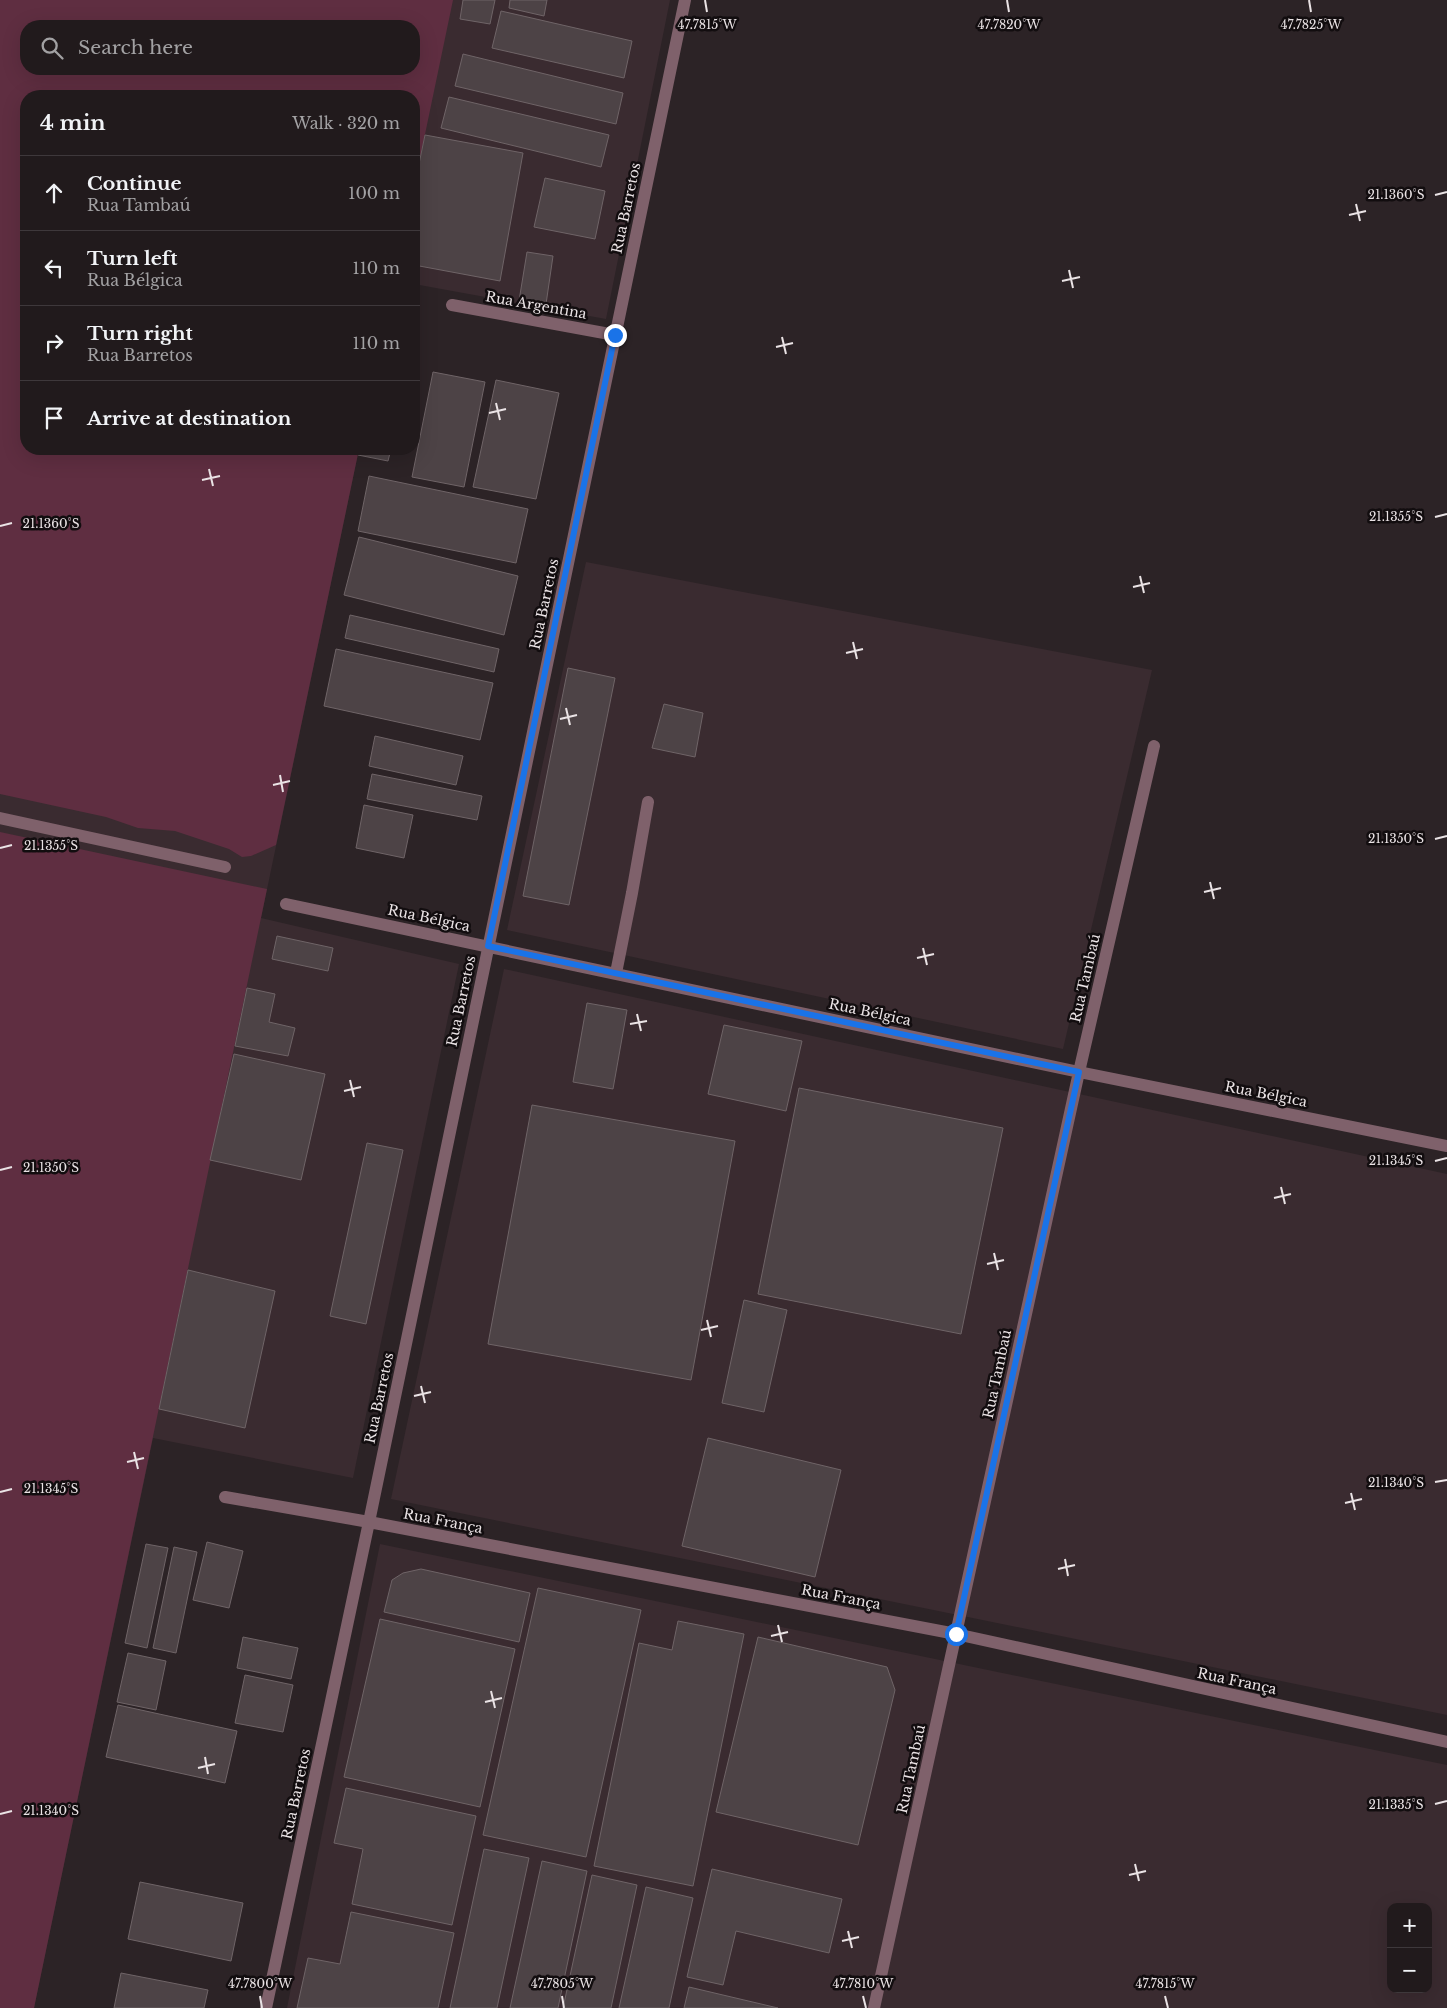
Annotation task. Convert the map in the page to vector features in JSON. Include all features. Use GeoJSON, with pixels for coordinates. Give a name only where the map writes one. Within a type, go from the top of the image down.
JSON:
{"type":"FeatureCollection","features":[{"type":"Feature","properties":{"kind":"street","name":"Rua Barretos"},"geometry":{"type":"LineString","coordinates":[[266,2008],[369,1522],[685,0]]}},
{"type":"Feature","properties":{"kind":"street","name":"Rua Argentina"},"geometry":{"type":"LineString","coordinates":[[452,305],[615,335]]}},
{"type":"Feature","properties":{"kind":"street","name":"Rua Tambaú"},"geometry":{"type":"LineString","coordinates":[[874,2008],[1079,1072],[1154,746]]}},
{"type":"Feature","properties":{"kind":"street"},"geometry":{"type":"LineString","coordinates":[[616,973],[648,802]]}},
{"type":"Feature","properties":{"kind":"street"},"geometry":{"type":"LineString","coordinates":[[0,818],[225,867]]}},
{"type":"Feature","properties":{"kind":"street","name":"Rua Bélgica"},"geometry":{"type":"LineString","coordinates":[[286,904],[1079,1072],[1447,1146]]}},
{"type":"Feature","properties":{"kind":"street","name":"Rua França"},"geometry":{"type":"LineString","coordinates":[[225,1497],[369,1522],[956,1634],[1447,1742]]}},
{"type":"Feature","properties":{"kind":"shaded area"},"geometry":{"type":"Polygon","coordinates":[[[0,0],[670,0],[606,319],[420,285],[420,90],[20,90],[20,455],[358,455],[261,918],[459,964],[353,1478],[153,1438],[34,2008],[0,2008],[0,0]]]}},
{"type":"Feature","properties":{"kind":"shaded area"},"geometry":{"type":"Polygon","coordinates":[[[0,0],[453,0],[420,158],[420,90],[20,90],[20,455],[358,455],[276,845],[251,856],[242,857],[229,849],[175,831],[138,828],[106,817],[0,794],[0,0]]]}},
{"type":"Feature","properties":{"kind":"shaded area"},"geometry":{"type":"Polygon","coordinates":[[[586,562],[1152,670],[1063,1049],[507,930],[586,562]]]}},
{"type":"Feature","properties":{"kind":"shaded area"},"geometry":{"type":"Polygon","coordinates":[[[0,832],[267,889],[34,2008],[0,2008],[0,832]]]}},
{"type":"Feature","properties":{"kind":"shaded area"},"geometry":{"type":"Polygon","coordinates":[[[504,969],[1447,1174],[1447,1715],[391,1499],[504,969]]]}},
{"type":"Feature","properties":{"kind":"shaded area"},"geometry":{"type":"Polygon","coordinates":[[[380,1544],[1447,1765],[1447,2008],[287,2008],[380,1544]]]}},
{"type":"Feature","properties":{"kind":"building"},"geometry":{"type":"Polygon","coordinates":[[[463,0],[495,0],[490,24],[460,19],[463,0]]]}},
{"type":"Feature","properties":{"kind":"building"},"geometry":{"type":"Polygon","coordinates":[[[510,0],[547,0],[544,16],[509,8],[510,0]]]}},
{"type":"Feature","properties":{"kind":"building"},"geometry":{"type":"Polygon","coordinates":[[[501,11],[632,41],[624,78],[492,48],[501,11]]]}},
{"type":"Feature","properties":{"kind":"building"},"geometry":{"type":"Polygon","coordinates":[[[463,54],[623,93],[616,124],[455,86],[463,54]]]}},
{"type":"Feature","properties":{"kind":"building"},"geometry":{"type":"Polygon","coordinates":[[[449,97],[609,135],[601,167],[441,128],[449,97]]]}},
{"type":"Feature","properties":{"kind":"building"},"geometry":{"type":"Polygon","coordinates":[[[425,135],[523,153],[500,281],[420,266],[420,159],[425,135]]]}},
{"type":"Feature","properties":{"kind":"building"},"geometry":{"type":"Polygon","coordinates":[[[545,178],[605,191],[595,239],[534,227],[545,178]]]}},
{"type":"Feature","properties":{"kind":"building"},"geometry":{"type":"Polygon","coordinates":[[[527,252],[553,256],[545,311],[518,307],[527,252]]]}},
{"type":"Feature","properties":{"kind":"building"},"geometry":{"type":"Polygon","coordinates":[[[433,372],[485,382],[464,487],[412,477],[416,455],[420,455],[420,437],[433,372]]]}},
{"type":"Feature","properties":{"kind":"building"},"geometry":{"type":"Polygon","coordinates":[[[496,380],[559,393],[536,499],[473,487],[496,380]]]}},
{"type":"Feature","properties":{"kind":"building"},"geometry":{"type":"Polygon","coordinates":[[[358,455],[390,455],[388,461],[358,455]]]}},
{"type":"Feature","properties":{"kind":"building"},"geometry":{"type":"Polygon","coordinates":[[[369,476],[528,509],[516,563],[358,531],[369,476]]]}},
{"type":"Feature","properties":{"kind":"building"},"geometry":{"type":"Polygon","coordinates":[[[359,537],[518,576],[504,635],[344,595],[359,537]]]}},
{"type":"Feature","properties":{"kind":"building"},"geometry":{"type":"Polygon","coordinates":[[[350,615],[499,649],[494,672],[345,638],[350,615]]]}},
{"type":"Feature","properties":{"kind":"building"},"geometry":{"type":"Polygon","coordinates":[[[336,649],[493,683],[480,740],[324,706],[336,649]]]}},
{"type":"Feature","properties":{"kind":"building"},"geometry":{"type":"Polygon","coordinates":[[[568,668],[615,678],[569,905],[523,896],[568,668]]]}},
{"type":"Feature","properties":{"kind":"building"},"geometry":{"type":"Polygon","coordinates":[[[664,704],[703,713],[695,757],[652,748],[664,704]]]}},
{"type":"Feature","properties":{"kind":"building"},"geometry":{"type":"Polygon","coordinates":[[[375,736],[463,756],[456,785],[369,766],[375,736]]]}},
{"type":"Feature","properties":{"kind":"building"},"geometry":{"type":"Polygon","coordinates":[[[372,774],[482,796],[477,820],[367,799],[372,774]]]}},
{"type":"Feature","properties":{"kind":"building"},"geometry":{"type":"Polygon","coordinates":[[[364,805],[413,815],[404,858],[356,848],[364,805]]]}},
{"type":"Feature","properties":{"kind":"building"},"geometry":{"type":"Polygon","coordinates":[[[277,936],[333,948],[328,971],[272,959],[277,936]]]}},
{"type":"Feature","properties":{"kind":"building"},"geometry":{"type":"Polygon","coordinates":[[[247,988],[275,994],[269,1022],[295,1028],[288,1056],[235,1046],[247,988]]]}},
{"type":"Feature","properties":{"kind":"building"},"geometry":{"type":"Polygon","coordinates":[[[587,1003],[627,1010],[613,1089],[573,1082],[587,1003]]]}},
{"type":"Feature","properties":{"kind":"building"},"geometry":{"type":"Polygon","coordinates":[[[724,1025],[802,1041],[786,1111],[708,1094],[724,1025]]]}},
{"type":"Feature","properties":{"kind":"building"},"geometry":{"type":"Polygon","coordinates":[[[234,1054],[325,1074],[301,1180],[210,1160],[234,1054]]]}},
{"type":"Feature","properties":{"kind":"building"},"geometry":{"type":"Polygon","coordinates":[[[799,1088],[1003,1128],[961,1334],[758,1294],[799,1088]]]}},
{"type":"Feature","properties":{"kind":"building"},"geometry":{"type":"Polygon","coordinates":[[[532,1105],[735,1141],[691,1380],[488,1344],[532,1105]]]}},
{"type":"Feature","properties":{"kind":"building"},"geometry":{"type":"Polygon","coordinates":[[[367,1143],[403,1150],[366,1324],[330,1316],[367,1143]]]}},
{"type":"Feature","properties":{"kind":"building"},"geometry":{"type":"Polygon","coordinates":[[[188,1270],[275,1291],[245,1428],[159,1409],[188,1270]]]}},
{"type":"Feature","properties":{"kind":"building"},"geometry":{"type":"Polygon","coordinates":[[[744,1300],[787,1310],[764,1412],[722,1403],[744,1300]]]}},
{"type":"Feature","properties":{"kind":"building"},"geometry":{"type":"Polygon","coordinates":[[[708,1438],[841,1470],[815,1577],[682,1546],[708,1438]]]}},
{"type":"Feature","properties":{"kind":"building"},"geometry":{"type":"Polygon","coordinates":[[[207,1542],[243,1551],[229,1608],[193,1600],[207,1542]]]}},
{"type":"Feature","properties":{"kind":"building"},"geometry":{"type":"Polygon","coordinates":[[[146,1544],[168,1548],[147,1648],[125,1643],[146,1544]]]}},
{"type":"Feature","properties":{"kind":"building"},"geometry":{"type":"Polygon","coordinates":[[[174,1547],[197,1552],[176,1653],[153,1648],[174,1547]]]}},
{"type":"Feature","properties":{"kind":"building"},"geometry":{"type":"Polygon","coordinates":[[[421,1569],[530,1593],[519,1642],[384,1612],[392,1580],[403,1573],[421,1569]]]}},
{"type":"Feature","properties":{"kind":"building"},"geometry":{"type":"Polygon","coordinates":[[[538,1588],[641,1610],[586,1857],[483,1835],[538,1588]]]}},
{"type":"Feature","properties":{"kind":"building"},"geometry":{"type":"Polygon","coordinates":[[[380,1619],[515,1649],[480,1807],[344,1777],[380,1619]]]}},
{"type":"Feature","properties":{"kind":"building"},"geometry":{"type":"Polygon","coordinates":[[[678,1621],[744,1634],[693,1886],[594,1866],[639,1643],[672,1650],[678,1621]]]}},
{"type":"Feature","properties":{"kind":"building"},"geometry":{"type":"Polygon","coordinates":[[[243,1637],[298,1648],[291,1679],[237,1668],[243,1637]]]}},
{"type":"Feature","properties":{"kind":"building"},"geometry":{"type":"Polygon","coordinates":[[[758,1637],[887,1667],[895,1690],[858,1845],[716,1812],[758,1637]]]}},
{"type":"Feature","properties":{"kind":"building"},"geometry":{"type":"Polygon","coordinates":[[[128,1653],[166,1661],[156,1710],[117,1702],[128,1653]]]}},
{"type":"Feature","properties":{"kind":"building"},"geometry":{"type":"Polygon","coordinates":[[[245,1675],[293,1685],[283,1732],[235,1723],[245,1675]]]}},
{"type":"Feature","properties":{"kind":"building"},"geometry":{"type":"Polygon","coordinates":[[[118,1705],[237,1731],[225,1783],[106,1757],[118,1705]]]}},
{"type":"Feature","properties":{"kind":"building"},"geometry":{"type":"Polygon","coordinates":[[[346,1788],[476,1816],[452,1925],[352,1904],[363,1849],[334,1843],[346,1788]]]}},
{"type":"Feature","properties":{"kind":"building"},"geometry":{"type":"Polygon","coordinates":[[[484,1849],[529,1858],[497,2008],[450,2008],[484,1849]]]}},
{"type":"Feature","properties":{"kind":"building"},"geometry":{"type":"Polygon","coordinates":[[[542,1861],[587,1871],[558,2008],[510,2008],[542,1861]]]}},
{"type":"Feature","properties":{"kind":"building"},"geometry":{"type":"Polygon","coordinates":[[[712,1869],[842,1899],[829,1953],[736,1931],[723,1985],[687,1977],[712,1869]]]}},
{"type":"Feature","properties":{"kind":"building"},"geometry":{"type":"Polygon","coordinates":[[[592,1875],[637,1885],[611,2008],[563,2008],[592,1875]]]}},
{"type":"Feature","properties":{"kind":"building"},"geometry":{"type":"Polygon","coordinates":[[[140,1882],[243,1903],[231,1961],[128,1939],[140,1882]]]}},
{"type":"Feature","properties":{"kind":"building"},"geometry":{"type":"Polygon","coordinates":[[[646,1887],[693,1898],[669,2008],[619,2008],[646,1887]]]}},
{"type":"Feature","properties":{"kind":"building"},"geometry":{"type":"Polygon","coordinates":[[[351,1912],[454,1933],[438,2008],[297,2008],[308,1958],[340,1964],[351,1912]]]}},
{"type":"Feature","properties":{"kind":"building"},"geometry":{"type":"Polygon","coordinates":[[[121,1973],[208,1990],[204,2008],[114,2008],[121,1973]]]}},
{"type":"Feature","properties":{"kind":"building"},"geometry":{"type":"Polygon","coordinates":[[[689,1987],[778,2008],[684,2008],[689,1987]]]}},
{"type":"Feature","properties":{"kind":"route"},"geometry":{"type":"LineString","coordinates":[[615,335],[488,946],[1079,1072],[956,1634]]}}]}
